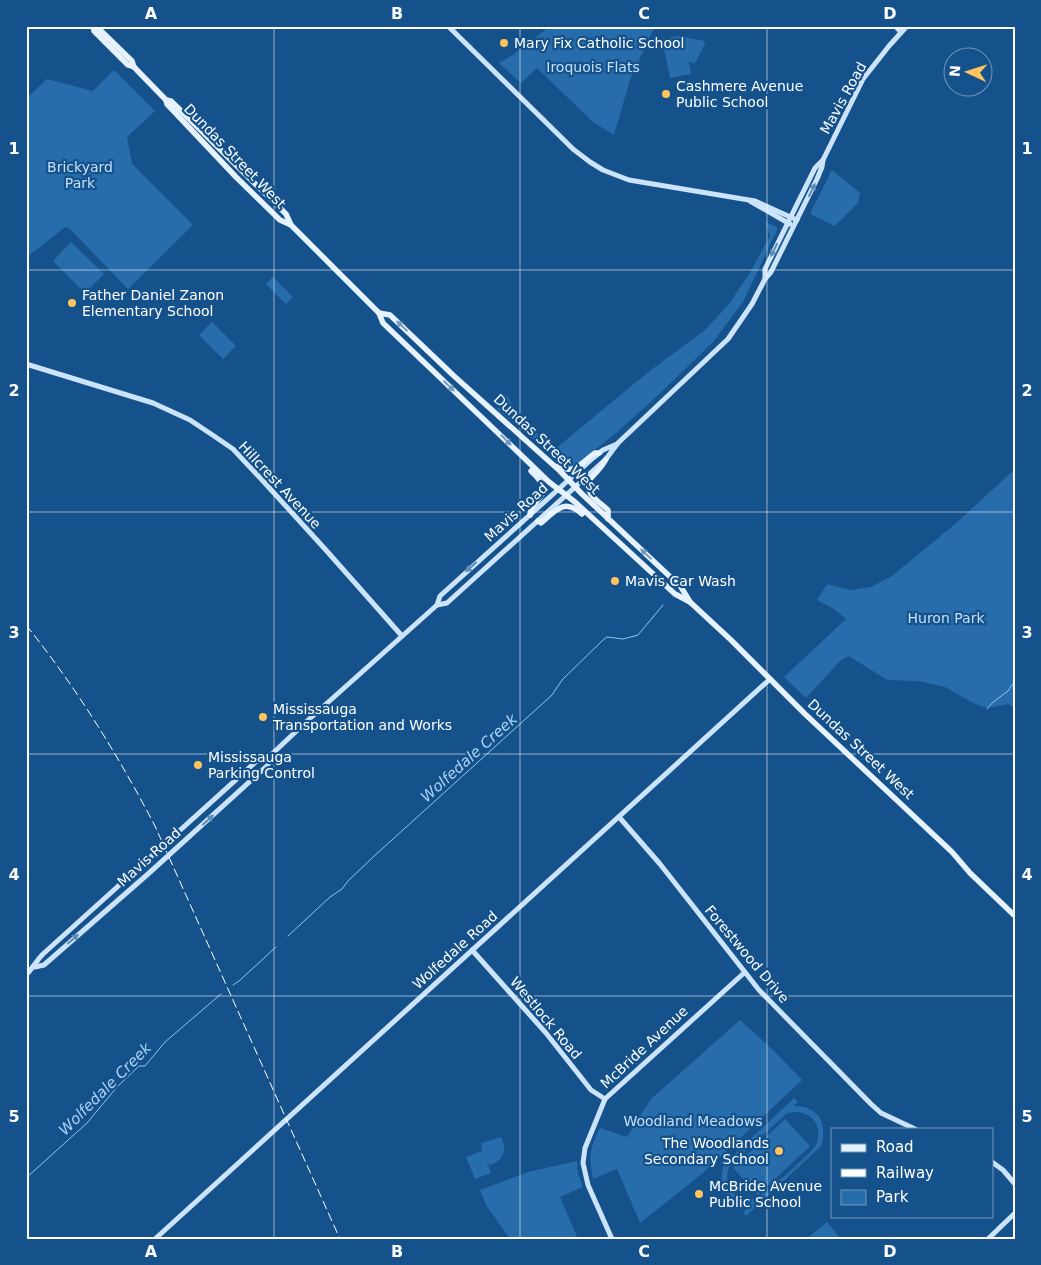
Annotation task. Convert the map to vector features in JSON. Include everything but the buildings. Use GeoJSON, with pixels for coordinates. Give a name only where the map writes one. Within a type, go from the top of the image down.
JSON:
{"type":"FeatureCollection","features":[{"type":"Feature","properties":{"kind":"main road","name":"Dundas Street West"},"geometry":{"type":"LineString","coordinates":[[94,26],[132,61],[134,67],[166,100],[167,104],[236,177],[280,220],[291,225],[379,314],[383,323],[520,456],[591,517],[675,594],[690,602],[805,714],[952,852],[970,873],[1015,916]]}},
{"type":"Feature","properties":{"kind":"main road","name":"Dundas Street West"},"geometry":{"type":"LineString","coordinates":[[379,314],[390,315],[682,587],[690,602]]}},
{"type":"Feature","properties":{"kind":"main road"},"geometry":{"type":"LineString","coordinates":[[528,443],[534,444],[563,469],[567,470],[576,468],[594,453],[599,454]]}},
{"type":"Feature","properties":{"kind":"main road"},"geometry":{"type":"LineString","coordinates":[[520,456],[522,461],[540,479],[543,487],[541,498],[530,510],[530,515]]}},
{"type":"Feature","properties":{"kind":"main road"},"geometry":{"type":"LineString","coordinates":[[606,459],[602,467],[590,479],[588,488],[591,495],[608,510],[608,519]]}},
{"type":"Feature","properties":{"kind":"main road"},"geometry":{"type":"LineString","coordinates":[[538,522],[541,523],[563,506],[570,506],[585,516],[591,517]]}},
{"type":"Feature","properties":{"kind":"street"},"geometry":{"type":"LineString","coordinates":[[448,26],[573,149],[603,170],[629,180],[749,201],[789,220],[794,226]]}},
{"type":"Feature","properties":{"kind":"street"},"geometry":{"type":"LineString","coordinates":[[895,26],[901,32]]}},
{"type":"Feature","properties":{"kind":"street","name":"Mavis Road"},"geometry":{"type":"LineString","coordinates":[[765,278],[765,269],[789,220],[815,168],[823,160],[863,79],[907,26]]}},
{"type":"Feature","properties":{"kind":"street","name":"Mavis Road"},"geometry":{"type":"LineString","coordinates":[[26,975],[39,958],[260,758],[271,755],[437,605],[447,602],[538,522],[606,459],[618,443],[728,339],[752,304],[765,278],[771,272],[822,168],[823,160]]}},
{"type":"Feature","properties":{"kind":"street"},"geometry":{"type":"LineString","coordinates":[[789,220],[797,220]]}},
{"type":"Feature","properties":{"kind":"street","name":"Hillcrest Avenue"},"geometry":{"type":"LineString","coordinates":[[26,364],[153,403],[190,420],[233,449],[326,549],[402,636]]}},
{"type":"Feature","properties":{"kind":"street","name":"Mavis Road"},"geometry":{"type":"LineString","coordinates":[[437,605],[440,596],[568,480],[603,450],[618,443]]}},
{"type":"Feature","properties":{"kind":"street","name":"Wolfedale Road"},"geometry":{"type":"LineString","coordinates":[[155,1239],[770,679]]}},
{"type":"Feature","properties":{"kind":"street","name":"Mavis Road"},"geometry":{"type":"LineString","coordinates":[[34,967],[44,965],[148,874],[268,765],[271,755]]}},
{"type":"Feature","properties":{"kind":"street","name":"Forestwood Drive"},"geometry":{"type":"LineString","coordinates":[[619,817],[660,864],[759,990],[881,1113],[913,1128]]}},
{"type":"Feature","properties":{"kind":"street","name":"Westlock Road"},"geometry":{"type":"LineString","coordinates":[[472,950],[546,1032],[591,1090],[605,1099]]}},
{"type":"Feature","properties":{"kind":"street","name":"McBride Avenue"},"geometry":{"type":"LineString","coordinates":[[612,1239],[588,1185],[583,1163],[585,1148],[605,1099],[744,973]]}},
{"type":"Feature","properties":{"kind":"street"},"geometry":{"type":"LineString","coordinates":[[994,1163],[1003,1170],[1015,1184]]}},
{"type":"Feature","properties":{"kind":"street"},"geometry":{"type":"LineString","coordinates":[[988,1239],[1015,1213]]}},
{"type":"Feature","properties":{"kind":"green space","name":"Iroquois Flats"},"geometry":{"type":"Polygon","coordinates":[[[550,26],[655,26],[630,80],[614,135],[593,122],[537,68],[521,83],[499,63],[514,54],[550,26]]]}},
{"type":"Feature","properties":{"kind":"green space"},"geometry":{"type":"Polygon","coordinates":[[[684,35],[684,37],[704,41],[705,44],[695,63],[689,62],[691,74],[670,78],[662,39],[684,35]]]}},
{"type":"Feature","properties":{"kind":"green space","name":"Brickyard Park"},"geometry":{"type":"Polygon","coordinates":[[[114,70],[155,111],[127,137],[132,164],[193,225],[128,289],[69,228],[65,227],[26,258],[26,99],[47,79],[93,91],[114,70]]]}},
{"type":"Feature","properties":{"kind":"green space"},"geometry":{"type":"Polygon","coordinates":[[[832,170],[860,193],[858,203],[835,226],[810,214],[832,170]]]}},
{"type":"Feature","properties":{"kind":"green space"},"geometry":{"type":"Polygon","coordinates":[[[765,222],[777,227],[777,230],[743,302],[713,342],[615,434],[574,466],[562,464],[497,409],[507,395],[516,412],[554,450],[647,373],[705,330],[729,304],[749,274],[770,236],[765,222]]]}},
{"type":"Feature","properties":{"kind":"green space"},"geometry":{"type":"Polygon","coordinates":[[[71,242],[104,274],[85,293],[53,261],[71,242]]]}},
{"type":"Feature","properties":{"kind":"green space"},"geometry":{"type":"Polygon","coordinates":[[[273,277],[293,297],[286,304],[266,284],[273,277]]]}},
{"type":"Feature","properties":{"kind":"green space"},"geometry":{"type":"Polygon","coordinates":[[[212,322],[236,346],[223,359],[199,335],[212,322]]]}},
{"type":"Feature","properties":{"kind":"green space","name":"Huron Park"},"geometry":{"type":"Polygon","coordinates":[[[1015,469],[1015,708],[1008,704],[988,708],[975,704],[945,687],[918,681],[887,680],[849,656],[841,660],[806,698],[784,677],[846,619],[834,609],[817,600],[827,584],[850,590],[871,587],[892,576],[954,525],[1015,469]]]}},
{"type":"Feature","properties":{"kind":"green space","name":"Woodland Meadows"},"geometry":{"type":"Polygon","coordinates":[[[740,1020],[802,1080],[703,1173],[640,1223],[617,1169],[593,1179],[591,1153],[600,1128],[627,1137],[651,1099],[740,1020]]]}},
{"type":"Feature","properties":{"kind":"green space"},"geometry":{"type":"Polygon","coordinates":[[[794,1098],[798,1102],[793,1106],[809,1109],[819,1117],[822,1123],[823,1138],[821,1146],[746,1216],[743,1213],[751,1204],[735,1201],[726,1193],[723,1187],[722,1172],[724,1164],[794,1098]],[[797,1112],[786,1114],[734,1161],[727,1173],[727,1180],[729,1187],[738,1197],[752,1199],[757,1197],[786,1175],[816,1145],[818,1139],[817,1125],[806,1114],[797,1112]]]}},
{"type":"Feature","properties":{"kind":"green space"},"geometry":{"type":"Polygon","coordinates":[[[785,1119],[810,1146],[758,1195],[733,1168],[785,1119]]]}},
{"type":"Feature","properties":{"kind":"green space"},"geometry":{"type":"Polygon","coordinates":[[[501,1137],[504,1146],[503,1155],[498,1161],[489,1165],[486,1159],[491,1173],[475,1179],[466,1157],[482,1151],[481,1143],[501,1137]]]}},
{"type":"Feature","properties":{"kind":"green space"},"geometry":{"type":"Polygon","coordinates":[[[577,1161],[578,1174],[583,1187],[560,1197],[578,1239],[510,1239],[486,1205],[480,1190],[528,1172],[577,1161]]]}},
{"type":"Feature","properties":{"kind":"green space"},"geometry":{"type":"Polygon","coordinates":[[[827,1222],[841,1239],[806,1239],[827,1222]]]}},
{"type":"Feature","properties":{"kind":"waterway","name":"Wolfedale Creek"},"geometry":{"type":"LineString","coordinates":[[288,936],[330,897],[342,889],[372,858],[552,695],[562,680],[603,640],[607,637],[623,639],[638,635],[663,605]]}},
{"type":"Feature","properties":{"kind":"waterway"},"geometry":{"type":"LineString","coordinates":[[987,709],[1008,691],[1015,681]]}},
{"type":"Feature","properties":{"kind":"waterway","name":"Wolfedale Creek"},"geometry":{"type":"LineString","coordinates":[[233,985],[276,947]]}},
{"type":"Feature","properties":{"kind":"waterway","name":"Wolfedale Creek"},"geometry":{"type":"LineString","coordinates":[[26,1178],[87,1123],[117,1087],[139,1066],[145,1066],[165,1042],[221,994]]}},
{"type":"Feature","properties":{"kind":"railway"},"geometry":{"type":"LineString","coordinates":[[26,625],[79,697],[126,773],[155,826],[340,1239]]}},
{"type":"Feature","properties":{"kind":"place","name":"Mary Fix Catholic School"},"geometry":{"type":"Point","coordinates":[504,43]}},
{"type":"Feature","properties":{"kind":"place","name":"Cashmere Avenue Public School"},"geometry":{"type":"Point","coordinates":[666,94]}},
{"type":"Feature","properties":{"kind":"place","name":"Father Daniel Zanon Elementary School"},"geometry":{"type":"Point","coordinates":[72,303]}},
{"type":"Feature","properties":{"kind":"place","name":"Mavis Car Wash"},"geometry":{"type":"Point","coordinates":[615,581]}},
{"type":"Feature","properties":{"kind":"place","name":"Mississauga Transportation and Works"},"geometry":{"type":"Point","coordinates":[263,717]}},
{"type":"Feature","properties":{"kind":"place","name":"Mississauga Parking Control"},"geometry":{"type":"Point","coordinates":[198,765]}},
{"type":"Feature","properties":{"kind":"place","name":"The Woodlands Secondary School"},"geometry":{"type":"Point","coordinates":[779,1151]}},
{"type":"Feature","properties":{"kind":"place","name":"McBride Avenue Public School"},"geometry":{"type":"Point","coordinates":[699,1194]}}]}
